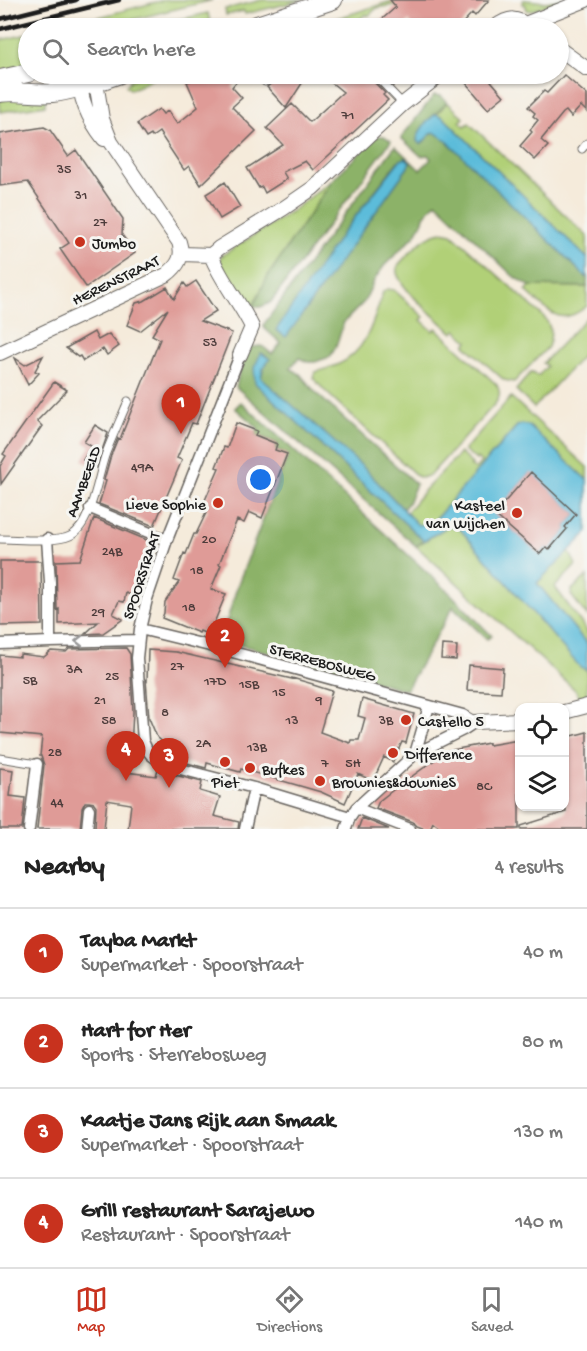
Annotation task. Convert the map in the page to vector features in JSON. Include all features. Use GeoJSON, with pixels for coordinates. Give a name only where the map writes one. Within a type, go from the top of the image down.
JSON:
{"type":"FeatureCollection","features":[{"type":"Feature","properties":{"kind":"street"},"geometry":{"type":"LineString","coordinates":[[278,18],[333,0]]}},
{"type":"Feature","properties":{"kind":"street"},"geometry":{"type":"LineString","coordinates":[[540,18],[586,0]]}},
{"type":"Feature","properties":{"kind":"street"},"geometry":{"type":"LineString","coordinates":[[569,56],[587,69]]}},
{"type":"Feature","properties":{"kind":"street"},"geometry":{"type":"LineString","coordinates":[[0,79],[18,75]]}},
{"type":"Feature","properties":{"kind":"street"},"geometry":{"type":"LineString","coordinates":[[0,93],[54,93],[75,84]]}},
{"type":"Feature","properties":{"kind":"street","name":"HERENSTRAAT"},"geometry":{"type":"LineString","coordinates":[[0,353],[166,275],[177,265],[182,254],[176,236],[111,142],[103,138],[90,118],[87,84]]}},
{"type":"Feature","properties":{"kind":"street"},"geometry":{"type":"LineString","coordinates":[[182,254],[211,255],[313,188],[403,104],[428,84]]}},
{"type":"Feature","properties":{"kind":"street","name":"SPOORSTRAAT"},"geometry":{"type":"LineString","coordinates":[[211,255],[215,267],[245,312],[252,327],[167,540],[147,599],[139,634],[137,658],[142,734],[147,750],[165,765],[353,812],[410,829]]}},
{"type":"Feature","properties":{"kind":"street"},"geometry":{"type":"LineString","coordinates":[[90,508],[167,540]]}},
{"type":"Feature","properties":{"kind":"street"},"geometry":{"type":"LineString","coordinates":[[47,540],[50,642]]}},
{"type":"Feature","properties":{"kind":"street","name":"STERREBOSWEG"},"geometry":{"type":"LineString","coordinates":[[0,644],[139,634],[218,648],[462,715],[475,722]]}},
{"type":"Feature","properties":{"kind":"street"},"geometry":{"type":"LineString","coordinates":[[415,754],[429,706]]}},
{"type":"Feature","properties":{"kind":"street"},"geometry":{"type":"LineString","coordinates":[[569,711],[587,706]]}},
{"type":"Feature","properties":{"kind":"street"},"geometry":{"type":"LineString","coordinates":[[346,829],[353,812],[415,754],[475,722],[515,720]]}},
{"type":"Feature","properties":{"kind":"street"},"geometry":{"type":"LineString","coordinates":[[29,829],[37,764]]}},
{"type":"Feature","properties":{"kind":"street"},"geometry":{"type":"LineString","coordinates":[[244,829],[254,788]]}},
{"type":"Feature","properties":{"kind":"street"},"geometry":{"type":"LineString","coordinates":[[87,829],[90,809]]}},
{"type":"Feature","properties":{"kind":"lane"},"geometry":{"type":"LineString","coordinates":[[384,84],[403,104]]}},
{"type":"Feature","properties":{"kind":"lane","name":"AAMBEELD"},"geometry":{"type":"LineString","coordinates":[[0,539],[47,540],[73,535],[81,526],[90,508],[105,455],[128,401]]}},
{"type":"Feature","properties":{"kind":"lane"},"geometry":{"type":"LineString","coordinates":[[0,758],[37,764]]}},
{"type":"Feature","properties":{"kind":"green space"},"geometry":{"type":"Polygon","coordinates":[[[164,0],[213,0],[139,18],[95,18],[164,0]]]}},
{"type":"Feature","properties":{"kind":"green space"},"geometry":{"type":"Polygon","coordinates":[[[262,0],[303,0],[245,14],[244,11],[226,15],[225,9],[262,0]]]}},
{"type":"Feature","properties":{"kind":"green space"},"geometry":{"type":"Polygon","coordinates":[[[398,0],[394,5],[377,8],[368,16],[366,14],[361,18],[338,18],[398,0]]]}},
{"type":"Feature","properties":{"kind":"green space"},"geometry":{"type":"Polygon","coordinates":[[[523,0],[545,2],[563,0],[530,11],[527,10],[525,4],[522,4],[523,0]]]}},
{"type":"Feature","properties":{"kind":"green space"},"geometry":{"type":"Polygon","coordinates":[[[208,13],[209,18],[187,18],[208,13]]]}},
{"type":"Feature","properties":{"kind":"green space"},"geometry":{"type":"Polygon","coordinates":[[[18,36],[18,71],[0,74],[0,40],[18,36]]]}},
{"type":"Feature","properties":{"kind":"green space"},"geometry":{"type":"Polygon","coordinates":[[[128,84],[143,84],[130,89],[126,86],[128,84]]]}},
{"type":"Feature","properties":{"kind":"green space"},"geometry":{"type":"Polygon","coordinates":[[[434,95],[441,96],[447,102],[420,131],[417,141],[421,144],[434,132],[446,140],[587,278],[587,287],[530,286],[513,276],[436,202],[424,216],[416,234],[384,266],[364,302],[344,322],[336,347],[330,357],[315,362],[299,358],[290,368],[300,374],[316,393],[416,484],[403,509],[363,467],[261,378],[269,359],[262,353],[255,383],[424,541],[416,546],[236,387],[239,373],[251,347],[262,346],[272,354],[281,343],[263,327],[264,324],[395,146],[420,170],[431,159],[428,155],[421,156],[401,138],[434,95]],[[405,158],[398,161],[341,235],[277,331],[286,336],[408,167],[410,161],[405,158]]]}},
{"type":"Feature","properties":{"kind":"green space"},"geometry":{"type":"Polygon","coordinates":[[[0,96],[45,97],[45,105],[0,112],[0,96]]]}},
{"type":"Feature","properties":{"kind":"green space"},"geometry":{"type":"Polygon","coordinates":[[[447,102],[464,118],[460,122],[465,126],[469,123],[587,236],[587,258],[443,117],[437,114],[447,102]]]}},
{"type":"Feature","properties":{"kind":"green space"},"geometry":{"type":"Polygon","coordinates":[[[377,136],[384,136],[391,141],[271,302],[260,307],[253,306],[268,276],[330,182],[377,136]]]}},
{"type":"Feature","properties":{"kind":"green space"},"geometry":{"type":"Polygon","coordinates":[[[330,182],[268,276],[253,306],[246,302],[221,265],[221,256],[292,211],[330,182]]]}},
{"type":"Feature","properties":{"kind":"green space"},"geometry":{"type":"Polygon","coordinates":[[[442,232],[452,234],[548,323],[551,334],[548,347],[514,382],[504,380],[465,345],[468,341],[456,330],[453,333],[430,313],[400,280],[397,273],[399,264],[423,240],[442,232]]]}},
{"type":"Feature","properties":{"kind":"green space"},"geometry":{"type":"Polygon","coordinates":[[[530,286],[587,287],[587,306],[569,316],[554,314],[526,291],[530,286]]]}},
{"type":"Feature","properties":{"kind":"green space"},"geometry":{"type":"Polygon","coordinates":[[[387,289],[394,290],[424,317],[421,320],[433,331],[436,328],[497,385],[499,391],[499,398],[494,405],[430,475],[422,478],[417,476],[313,378],[315,372],[337,365],[356,352],[368,334],[383,292],[387,289]]]}},
{"type":"Feature","properties":{"kind":"green space"},"geometry":{"type":"Polygon","coordinates":[[[587,317],[587,351],[534,408],[516,390],[531,372],[538,376],[547,366],[543,363],[587,317]]]}},
{"type":"Feature","properties":{"kind":"green space"},"geometry":{"type":"Polygon","coordinates":[[[511,397],[587,467],[587,480],[529,426],[522,424],[517,426],[432,523],[418,525],[406,513],[460,453],[475,469],[481,462],[464,450],[511,397]]]}},
{"type":"Feature","properties":{"kind":"green space"},"geometry":{"type":"Polygon","coordinates":[[[241,402],[451,594],[492,636],[487,639],[453,607],[406,690],[221,640],[238,584],[288,455],[276,449],[278,444],[256,435],[258,428],[235,408],[241,402]]]}},
{"type":"Feature","properties":{"kind":"green space"},"geometry":{"type":"Polygon","coordinates":[[[448,526],[460,529],[580,667],[587,670],[587,698],[581,699],[575,690],[416,546],[448,526]]]}},
{"type":"Feature","properties":{"kind":"green space"},"geometry":{"type":"Polygon","coordinates":[[[569,551],[576,565],[555,587],[587,631],[587,644],[537,583],[569,551]]]}},
{"type":"Feature","properties":{"kind":"green space"},"geometry":{"type":"Polygon","coordinates":[[[587,576],[587,616],[571,595],[572,590],[587,576]]]}},
{"type":"Feature","properties":{"kind":"water"},"geometry":{"type":"Polygon","coordinates":[[[436,114],[443,117],[587,258],[587,278],[446,140],[434,132],[421,144],[417,141],[424,126],[436,114]]]}},
{"type":"Feature","properties":{"kind":"water"},"geometry":{"type":"Polygon","coordinates":[[[405,158],[410,161],[408,167],[286,337],[276,330],[341,235],[399,161],[405,158]]]}},
{"type":"Feature","properties":{"kind":"water"},"geometry":{"type":"Polygon","coordinates":[[[261,353],[270,359],[263,369],[261,378],[363,467],[418,525],[432,523],[517,426],[522,424],[529,426],[587,480],[587,533],[537,583],[587,644],[587,670],[580,667],[460,529],[448,526],[424,541],[255,383],[254,368],[261,353]],[[530,473],[495,514],[540,554],[546,547],[549,549],[567,529],[565,527],[576,514],[530,473]]]}},
{"type":"Feature","properties":{"kind":"building"},"geometry":{"type":"Polygon","coordinates":[[[390,0],[489,0],[475,16],[472,13],[467,18],[383,18],[396,7],[390,0]]]}},
{"type":"Feature","properties":{"kind":"building"},"geometry":{"type":"Polygon","coordinates":[[[569,79],[587,95],[587,112],[581,106],[571,117],[566,111],[563,113],[541,140],[548,146],[535,160],[520,146],[532,132],[530,130],[538,120],[533,116],[535,113],[528,107],[544,91],[547,93],[556,84],[569,84],[569,79]]]}},
{"type":"Feature","properties":{"kind":"building"},"geometry":{"type":"Polygon","coordinates":[[[188,84],[235,84],[232,87],[242,98],[232,107],[256,131],[201,185],[189,166],[184,170],[159,132],[146,138],[137,124],[159,109],[163,114],[168,111],[177,124],[198,107],[188,84]]]}},
{"type":"Feature","properties":{"kind":"building"},"geometry":{"type":"Polygon","coordinates":[[[271,84],[302,84],[286,108],[267,87],[271,84]]]}},
{"type":"Feature","properties":{"kind":"building"},"geometry":{"type":"Polygon","coordinates":[[[333,84],[376,84],[388,100],[313,170],[305,161],[283,172],[287,179],[265,193],[262,187],[259,188],[247,168],[283,145],[267,128],[292,104],[310,122],[343,92],[333,84]]]}},
{"type":"Feature","properties":{"kind":"building"},"geometry":{"type":"Polygon","coordinates":[[[467,84],[494,84],[504,96],[488,109],[467,84]]]}},
{"type":"Feature","properties":{"kind":"building"},"geometry":{"type":"Polygon","coordinates":[[[44,127],[50,130],[68,156],[76,150],[123,219],[122,235],[135,253],[86,287],[60,249],[69,243],[28,182],[0,186],[0,134],[44,127]]]}},
{"type":"Feature","properties":{"kind":"building"},"geometry":{"type":"Polygon","coordinates":[[[225,182],[240,207],[220,219],[206,194],[225,182]]]}},
{"type":"Feature","properties":{"kind":"building"},"geometry":{"type":"Polygon","coordinates":[[[196,281],[216,311],[200,321],[232,333],[196,424],[192,423],[177,458],[182,460],[154,526],[99,504],[111,455],[118,438],[120,439],[160,339],[152,335],[168,309],[140,331],[127,325],[136,303],[144,301],[167,287],[174,299],[184,283],[187,287],[196,281]]]}},
{"type":"Feature","properties":{"kind":"building"},"geometry":{"type":"Polygon","coordinates":[[[94,332],[98,340],[109,334],[119,346],[107,355],[103,349],[83,361],[80,356],[78,357],[66,348],[94,332]]]}},
{"type":"Feature","properties":{"kind":"building"},"geometry":{"type":"Polygon","coordinates":[[[43,356],[35,371],[39,373],[28,385],[15,358],[25,365],[43,356]]]}},
{"type":"Feature","properties":{"kind":"building"},"geometry":{"type":"Polygon","coordinates":[[[54,382],[67,390],[37,421],[42,426],[1,484],[0,466],[6,456],[3,454],[54,382]]]}},
{"type":"Feature","properties":{"kind":"building"},"geometry":{"type":"Polygon","coordinates":[[[236,423],[257,431],[255,435],[277,444],[275,450],[287,454],[262,518],[249,512],[244,523],[237,520],[211,589],[226,594],[209,635],[162,618],[165,602],[179,582],[174,580],[184,553],[186,554],[208,509],[202,507],[219,468],[216,467],[224,447],[227,448],[236,423]]]}},
{"type":"Feature","properties":{"kind":"building"},"geometry":{"type":"Polygon","coordinates":[[[95,425],[108,433],[96,468],[83,460],[91,446],[84,442],[95,425]]]}},
{"type":"Feature","properties":{"kind":"building","name":"Kasteel van Wijchen"},"geometry":{"type":"Polygon","coordinates":[[[531,472],[576,514],[565,527],[567,529],[549,550],[546,547],[540,554],[494,514],[531,472]]]}},
{"type":"Feature","properties":{"kind":"building"},"geometry":{"type":"Polygon","coordinates":[[[94,518],[149,541],[131,595],[126,593],[124,602],[119,601],[113,614],[123,619],[103,633],[85,634],[98,622],[59,624],[56,561],[80,560],[94,518]]]}},
{"type":"Feature","properties":{"kind":"building"},"geometry":{"type":"Polygon","coordinates":[[[0,561],[41,561],[42,625],[0,626],[0,561]]]}},
{"type":"Feature","properties":{"kind":"building"},"geometry":{"type":"Polygon","coordinates":[[[442,645],[457,646],[456,660],[441,659],[442,645]]]}},
{"type":"Feature","properties":{"kind":"building"},"geometry":{"type":"Polygon","coordinates":[[[126,648],[130,654],[133,712],[131,747],[128,747],[126,772],[156,776],[158,769],[202,782],[200,791],[220,797],[214,816],[239,822],[238,829],[128,829],[131,804],[107,800],[104,829],[95,829],[96,806],[94,803],[85,802],[82,808],[80,829],[37,829],[44,765],[40,756],[42,737],[0,733],[0,655],[20,657],[20,654],[44,657],[51,651],[66,652],[69,649],[126,648]]]}},
{"type":"Feature","properties":{"kind":"building"},"geometry":{"type":"Polygon","coordinates":[[[148,650],[176,652],[292,678],[332,691],[320,732],[350,743],[351,740],[359,740],[365,718],[358,716],[362,699],[414,714],[406,743],[402,742],[393,762],[384,757],[373,781],[358,774],[345,803],[321,792],[241,769],[240,772],[207,763],[206,768],[168,758],[163,754],[166,745],[157,737],[149,718],[146,680],[148,650]]]}},
{"type":"Feature","properties":{"kind":"building"},"geometry":{"type":"Polygon","coordinates":[[[469,665],[503,668],[501,692],[467,690],[469,665]]]}},
{"type":"Feature","properties":{"kind":"building"},"geometry":{"type":"Polygon","coordinates":[[[587,732],[587,829],[521,829],[521,826],[569,811],[569,737],[587,732]]]}},
{"type":"Feature","properties":{"kind":"building"},"geometry":{"type":"Polygon","coordinates":[[[515,741],[515,811],[519,811],[519,829],[443,829],[433,822],[430,829],[425,829],[376,808],[379,801],[447,751],[489,743],[489,745],[515,741]]]}},
{"type":"Feature","properties":{"kind":"building"},"geometry":{"type":"Polygon","coordinates":[[[0,768],[13,770],[10,796],[25,798],[22,829],[0,829],[0,768]]]}},
{"type":"Feature","properties":{"kind":"building"},"geometry":{"type":"Polygon","coordinates":[[[362,818],[389,829],[358,829],[362,818]]]}},
{"type":"Feature","properties":{"kind":"railway"},"geometry":{"type":"LineString","coordinates":[[0,19],[76,0]]}},
{"type":"Feature","properties":{"kind":"railway"},"geometry":{"type":"LineString","coordinates":[[45,18],[119,0]]}},
{"type":"Feature","properties":{"kind":"railway"},"geometry":{"type":"LineString","coordinates":[[0,29],[18,25]]}},
{"type":"Feature","properties":{"kind":"place","name":"Jumbo"},"geometry":{"type":"Point","coordinates":[80,242]}},
{"type":"Feature","properties":{"kind":"place","name":"Tayba Markt"},"geometry":{"type":"Point","coordinates":[181,434]}},
{"type":"Feature","properties":{"kind":"place","name":"Lieve Sophie"},"geometry":{"type":"Point","coordinates":[218,503]}},
{"type":"Feature","properties":{"kind":"place","name":"Kasteel van Wijchen"},"geometry":{"type":"Point","coordinates":[517,513]}},
{"type":"Feature","properties":{"kind":"place","name":"Hart for Her"},"geometry":{"type":"Point","coordinates":[225,668]}},
{"type":"Feature","properties":{"kind":"place","name":"Castello 5"},"geometry":{"type":"Point","coordinates":[406,720]}},
{"type":"Feature","properties":{"kind":"place","name":"Difference"},"geometry":{"type":"Point","coordinates":[393,753]}},
{"type":"Feature","properties":{"kind":"place","name":"Piet"},"geometry":{"type":"Point","coordinates":[225,762]}},
{"type":"Feature","properties":{"kind":"place","name":"Bufkes"},"geometry":{"type":"Point","coordinates":[250,768]}},
{"type":"Feature","properties":{"kind":"place","name":"Grill restaurant Sarajewo"},"geometry":{"type":"Point","coordinates":[126,781]}},
{"type":"Feature","properties":{"kind":"place","name":"Brownies&downieS"},"geometry":{"type":"Point","coordinates":[320,781]}},
{"type":"Feature","properties":{"kind":"place","name":"Kaatje Jans Rijk aan Smaak"},"geometry":{"type":"Point","coordinates":[169,788]}}]}
